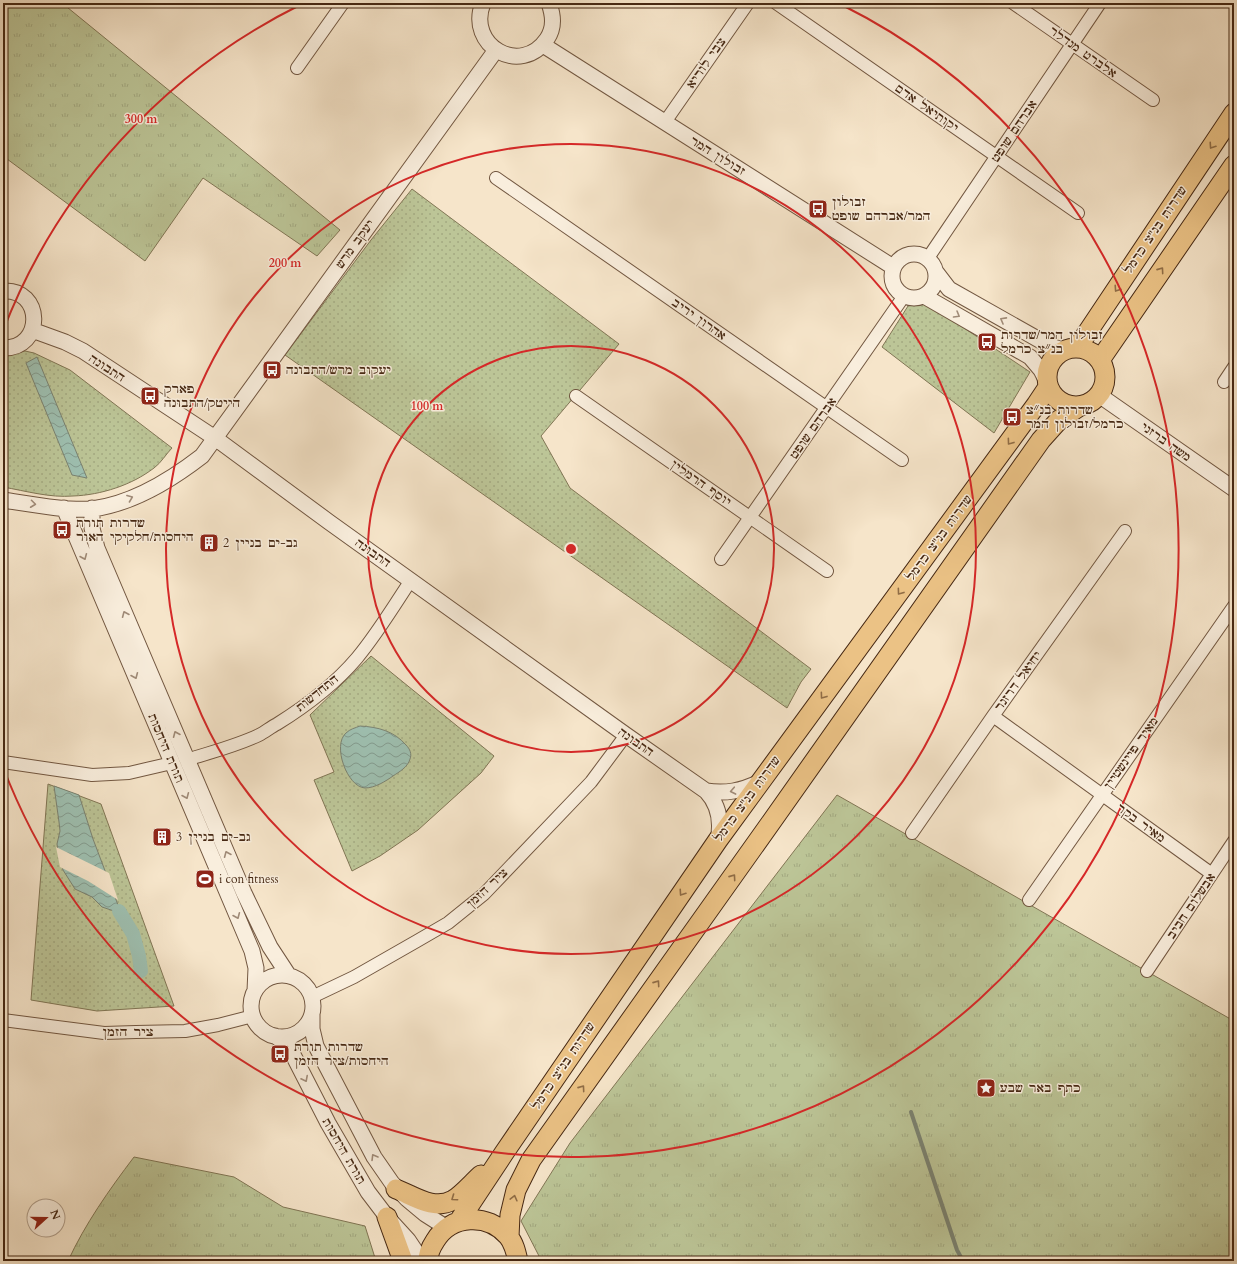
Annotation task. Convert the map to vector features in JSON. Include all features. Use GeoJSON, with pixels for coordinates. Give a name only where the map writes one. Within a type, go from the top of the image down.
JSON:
{"type":"FeatureCollection","features":[{"type":"Feature","properties":{"kind":"main road","name":"שדרות בנ\"צ כרמל"},"geometry":{"type":"LineString","coordinates":[[1070,349],[1234,113]]}},
{"type":"Feature","properties":{"kind":"main road"},"geometry":{"type":"LineString","coordinates":[[1100,360],[1234,164]]}},
{"type":"Feature","properties":{"kind":"main road"},"geometry":{"type":"LineString","coordinates":[[1070,349],[1086,349],[1094,353],[1100,360],[1104,368],[1104,387],[1094,401],[1080,406],[1072,406],[1057,400],[1052,394],[1047,383],[1047,371],[1050,362],[1056,355],[1070,349]]}},
{"type":"Feature","properties":{"kind":"main road","name":"שדרות בנ\"צ כרמל"},"geometry":{"type":"LineString","coordinates":[[428,1261],[432,1246],[438,1236],[453,1224],[504,1153],[718,840],[1036,406],[1047,383]]}},
{"type":"Feature","properties":{"kind":"main road"},"geometry":{"type":"LineString","coordinates":[[509,1237],[510,1215],[516,1190],[531,1160],[768,828],[1041,440],[1059,420],[1080,406]]}},
{"type":"Feature","properties":{"kind":"main road"},"geometry":{"type":"LineString","coordinates":[[396,1189],[426,1202],[446,1204],[454,1200],[504,1153]]}},
{"type":"Feature","properties":{"kind":"main road"},"geometry":{"type":"LineString","coordinates":[[387,1217],[403,1261]]}},
{"type":"Feature","properties":{"kind":"main road"},"geometry":{"type":"LineString","coordinates":[[453,1224],[473,1219],[486,1221],[499,1227],[509,1237],[516,1249],[518,1261]]}},
{"type":"Feature","properties":{"kind":"street"},"geometry":{"type":"LineString","coordinates":[[297,68],[343,3]]}},
{"type":"Feature","properties":{"kind":"street"},"geometry":{"type":"LineString","coordinates":[[483,3],[480,10],[479,22],[482,33],[488,43],[505,55],[516,56],[526,55],[543,45],[553,24],[552,6]]}},
{"type":"Feature","properties":{"kind":"street","name":"צבי לוריא"},"geometry":{"type":"LineString","coordinates":[[665,122],[748,3]]}},
{"type":"Feature","properties":{"kind":"street","name":"יקותיאל אדם"},"geometry":{"type":"LineString","coordinates":[[776,3],[1078,213]]}},
{"type":"Feature","properties":{"kind":"street","name":"אלברט מנדלר"},"geometry":{"type":"LineString","coordinates":[[1013,3],[1153,100]]}},
{"type":"Feature","properties":{"kind":"street","name":"אברהם שופט"},"geometry":{"type":"LineString","coordinates":[[928,258],[1100,3]]}},
{"type":"Feature","properties":{"kind":"street","name":"זבולון המר"},"geometry":{"type":"LineString","coordinates":[[543,45],[893,267]]}},
{"type":"Feature","properties":{"kind":"street","name":"יעקב מרש"},"geometry":{"type":"LineString","coordinates":[[3,500],[64,508],[92,508],[116,504],[167,481],[186,469],[202,456],[496,50]]}},
{"type":"Feature","properties":{"kind":"street","name":"אהרון יריב"},"geometry":{"type":"LineString","coordinates":[[496,178],[902,460]]}},
{"type":"Feature","properties":{"kind":"street"},"geometry":{"type":"LineString","coordinates":[[936,272],[934,286],[930,292],[917,298],[910,298],[898,292],[894,287],[891,273],[893,267],[902,256],[915,253],[922,255],[928,258],[933,264],[936,272],[949,290],[1050,346],[1070,349]]}},
{"type":"Feature","properties":{"kind":"street"},"geometry":{"type":"LineString","coordinates":[[3,291],[14,292],[23,296],[34,312],[32,330],[27,339],[19,345],[10,348],[3,348]]}},
{"type":"Feature","properties":{"kind":"street","name":"אברהם שופט"},"geometry":{"type":"LineString","coordinates":[[722,559],[904,296]]}},
{"type":"Feature","properties":{"kind":"street"},"geometry":{"type":"LineString","coordinates":[[924,296],[1030,357],[1041,370],[1047,383]]}},
{"type":"Feature","properties":{"kind":"street","name":"התבונה"},"geometry":{"type":"LineString","coordinates":[[32,330],[65,342],[82,351],[215,438],[329,522],[706,791],[711,796],[719,813],[720,831],[718,840]]}},
{"type":"Feature","properties":{"kind":"street"},"geometry":{"type":"LineString","coordinates":[[1224,382],[1234,367]]}},
{"type":"Feature","properties":{"kind":"street","name":"משה ברזני"},"geometry":{"type":"LineString","coordinates":[[1099,395],[1234,489]]}},
{"type":"Feature","properties":{"kind":"street","name":"יוסף הרמלין"},"geometry":{"type":"LineString","coordinates":[[576,396],[827,571]]}},
{"type":"Feature","properties":{"kind":"street","name":"תורת היחסות"},"geometry":{"type":"LineString","coordinates":[[64,508],[252,951],[256,968],[255,991]]}},
{"type":"Feature","properties":{"kind":"street","name":"תורת היחסות"},"geometry":{"type":"LineString","coordinates":[[92,508],[92,528],[97,548],[244,893],[270,946],[289,976]]}},
{"type":"Feature","properties":{"kind":"street","name":"יחיאל דרזנר"},"geometry":{"type":"LineString","coordinates":[[912,833],[993,716],[1125,531]]}},
{"type":"Feature","properties":{"kind":"street","name":"התחדשות"},"geometry":{"type":"LineString","coordinates":[[187,760],[259,735],[307,703],[335,680],[357,658],[377,632],[411,580]]}},
{"type":"Feature","properties":{"kind":"street","name":"מאיר פיינשטיין"},"geometry":{"type":"LineString","coordinates":[[1029,900],[1234,606]]}},
{"type":"Feature","properties":{"kind":"street","name":"מאיר בקר"},"geometry":{"type":"LineString","coordinates":[[993,716],[1212,874]]}},
{"type":"Feature","properties":{"kind":"street","name":"ציר הזמן"},"geometry":{"type":"LineString","coordinates":[[312,997],[354,977],[448,923],[484,894],[591,782],[626,735]]}},
{"type":"Feature","properties":{"kind":"street"},"geometry":{"type":"LineString","coordinates":[[3,762],[92,774],[129,773],[172,763]]}},
{"type":"Feature","properties":{"kind":"street","name":"התבונה"},"geometry":{"type":"LineString","coordinates":[[706,791],[728,793],[760,782]]}},
{"type":"Feature","properties":{"kind":"street","name":"אבשלום חביב"},"geometry":{"type":"LineString","coordinates":[[1147,971],[1234,841]]}},
{"type":"Feature","properties":{"kind":"street"},"geometry":{"type":"LineString","coordinates":[[279,975],[296,978],[303,983],[312,997],[312,1015],[308,1024],[302,1031],[294,1035],[284,1037],[266,1033],[258,1026],[251,1008],[255,991],[261,983],[269,978],[279,975]]}},
{"type":"Feature","properties":{"kind":"street","name":"תורת היחסות"},"geometry":{"type":"LineString","coordinates":[[312,1015],[312,1029],[316,1046],[374,1157],[396,1189],[407,1199],[425,1214],[453,1224]]}},
{"type":"Feature","properties":{"kind":"street","name":"ציר הזמן"},"geometry":{"type":"LineString","coordinates":[[3,1020],[104,1033],[185,1031],[218,1025],[253,1016]]}},
{"type":"Feature","properties":{"kind":"street","name":"תורת היחסות"},"geometry":{"type":"LineString","coordinates":[[275,1036],[289,1047],[328,1123],[368,1192],[387,1217],[408,1240],[422,1261]]}},
{"type":"Feature","properties":{"kind":"green space"},"geometry":{"type":"Polygon","coordinates":[[[3,3],[62,3],[340,230],[317,256],[203,178],[145,261],[3,156],[3,3]]]}},
{"type":"Feature","properties":{"kind":"green space"},"geometry":{"type":"Polygon","coordinates":[[[412,189],[619,344],[541,436],[570,488],[811,669],[801,682],[787,708],[285,355],[371,240],[412,189]]]}},
{"type":"Feature","properties":{"kind":"green space"},"geometry":{"type":"Polygon","coordinates":[[[925,302],[1030,372],[994,433],[882,347],[908,306],[925,302]]]}},
{"type":"Feature","properties":{"kind":"green space"},"geometry":{"type":"Polygon","coordinates":[[[25,351],[34,353],[70,370],[172,448],[157,466],[145,474],[116,488],[94,494],[56,496],[3,487],[3,353],[17,353],[25,351]]]}},
{"type":"Feature","properties":{"kind":"green space"},"geometry":{"type":"Polygon","coordinates":[[[371,656],[494,756],[481,773],[418,830],[380,856],[352,871],[314,780],[334,772],[310,715],[371,656]]]}},
{"type":"Feature","properties":{"kind":"green space"},"geometry":{"type":"Polygon","coordinates":[[[48,784],[101,804],[174,1006],[97,1011],[31,1000],[48,784]]]}},
{"type":"Feature","properties":{"kind":"green space"},"geometry":{"type":"Polygon","coordinates":[[[837,795],[1234,1021],[1234,1261],[537,1261],[539,1256],[521,1221],[570,1143],[837,795]]]}},
{"type":"Feature","properties":{"kind":"green space"},"geometry":{"type":"Polygon","coordinates":[[[134,1157],[234,1177],[283,1207],[365,1226],[376,1261],[68,1261],[98,1208],[134,1157]]]}},
{"type":"Feature","properties":{"kind":"water"},"geometry":{"type":"Polygon","coordinates":[[[37,357],[87,478],[72,475],[26,363],[37,357]]]}},
{"type":"Feature","properties":{"kind":"water"},"geometry":{"type":"Polygon","coordinates":[[[360,726],[373,727],[391,733],[406,745],[411,753],[409,762],[403,769],[384,782],[369,788],[358,786],[352,781],[347,773],[341,755],[342,739],[346,733],[360,726]]]}},
{"type":"Feature","properties":{"kind":"water"},"geometry":{"type":"Polygon","coordinates":[[[54,786],[79,795],[93,839],[120,913],[102,907],[92,897],[75,889],[63,870],[57,844],[60,831],[54,786]]]}},
{"type":"Feature","properties":{"kind":"pier"},"geometry":{"type":"Polygon","coordinates":[[[56,847],[109,873],[118,900],[88,881],[60,867],[56,847]]]}},
{"type":"Feature","properties":{"kind":"waterway"},"geometry":{"type":"LineString","coordinates":[[119,911],[133,934],[139,956],[141,971]]}},
{"type":"Feature","properties":{"kind":"waterway"},"geometry":{"type":"LineString","coordinates":[[911,1112],[957,1250],[963,1261]]}},
{"type":"Feature","properties":{"kind":"place","name":"זבולון המר/אברהם שופט"},"geometry":{"type":"Point","coordinates":[818,209]}},
{"type":"Feature","properties":{"kind":"place","name":"זבולון המר/שדרות בנ״צ כרמל"},"geometry":{"type":"Point","coordinates":[987,342]}},
{"type":"Feature","properties":{"kind":"place","name":"יעקוב מרש/התבונה"},"geometry":{"type":"Point","coordinates":[272,370]}},
{"type":"Feature","properties":{"kind":"place","name":"פארק הייטק/התבונה"},"geometry":{"type":"Point","coordinates":[150,396]}},
{"type":"Feature","properties":{"kind":"place","name":"שדרות בנ״צ כרמל/זבולון המר"},"geometry":{"type":"Point","coordinates":[1012,417]}},
{"type":"Feature","properties":{"kind":"place","name":"שדרות תורת היחסות/חלקיקי האור"},"geometry":{"type":"Point","coordinates":[62,530]}},
{"type":"Feature","properties":{"kind":"place","name":"גב-ים בניין 2"},"geometry":{"type":"Point","coordinates":[209,543]}},
{"type":"Feature","properties":{"kind":"place","name":"גב-ים בניין 3"},"geometry":{"type":"Point","coordinates":[162,837]}},
{"type":"Feature","properties":{"kind":"place","name":"i con fitness"},"geometry":{"type":"Point","coordinates":[205,879]}},
{"type":"Feature","properties":{"kind":"place","name":"שדרות תורת היחסות/ציר הזמן"},"geometry":{"type":"Point","coordinates":[280,1054]}},
{"type":"Feature","properties":{"kind":"place","name":"כתף באר שבע"},"geometry":{"type":"Point","coordinates":[986,1088]}}]}
